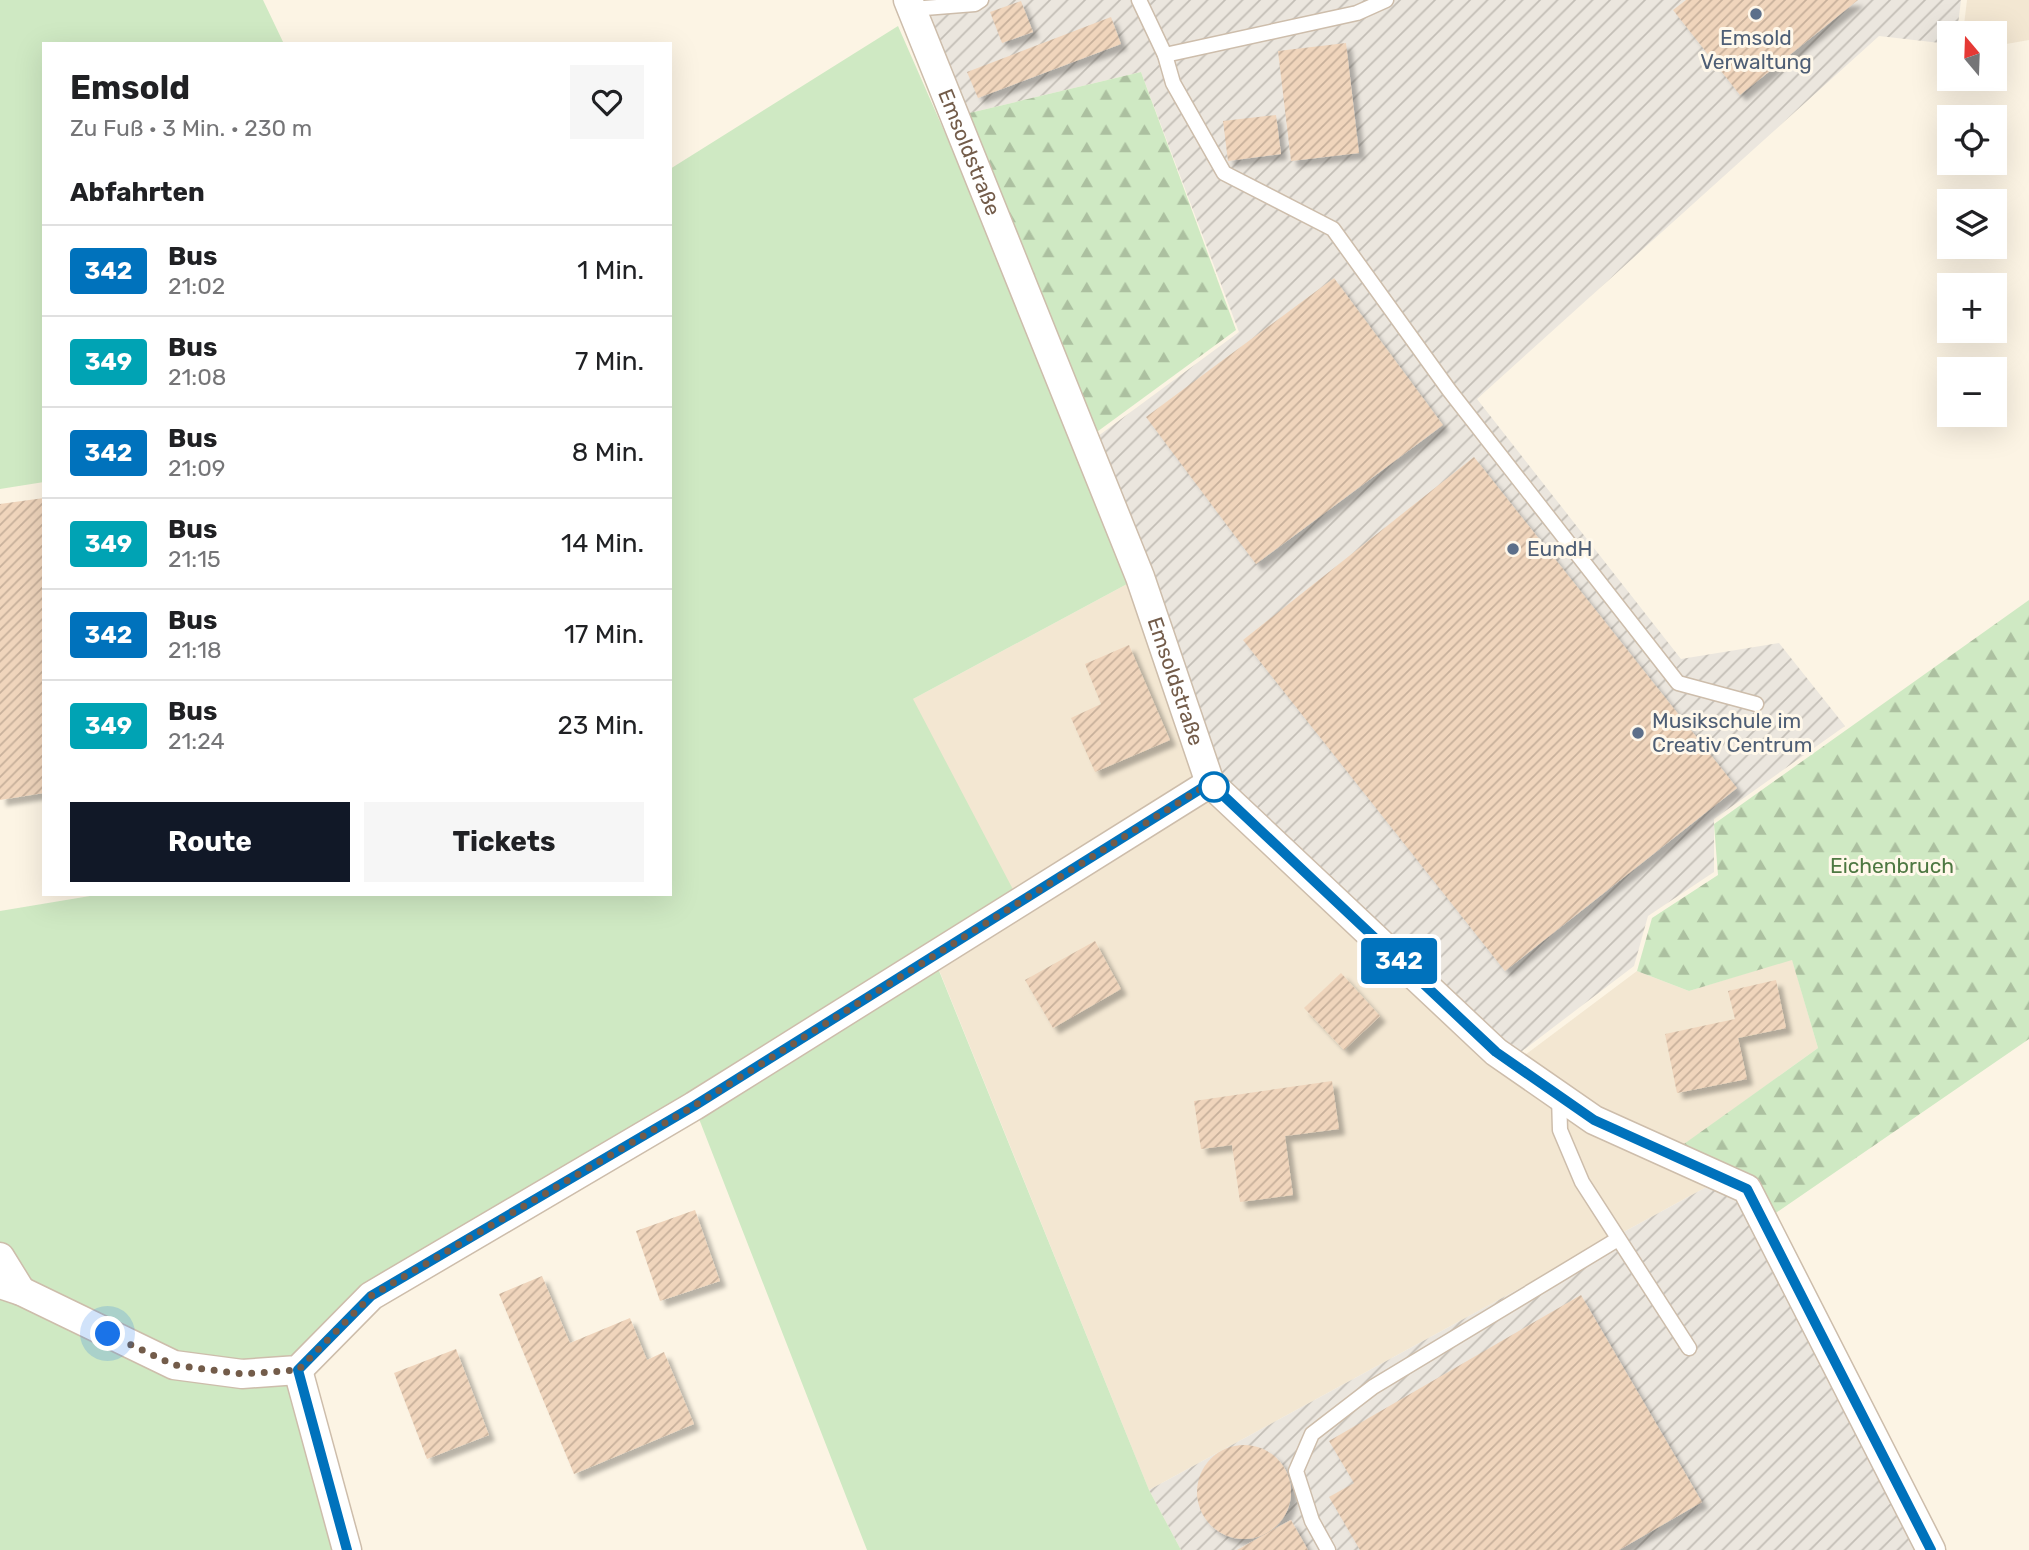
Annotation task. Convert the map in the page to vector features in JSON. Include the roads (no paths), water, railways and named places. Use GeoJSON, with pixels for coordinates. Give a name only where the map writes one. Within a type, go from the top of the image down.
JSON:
{"type":"FeatureCollection","features":[{"type":"Feature","properties":{"kind":"street","name":"Emsoldstraße"},"geometry":{"type":"LineString","coordinates":[[910,5],[1140,577],[1210,783],[1496,1052],[1594,1120],[1747,1189],[1931,1550]]}},
{"type":"Feature","properties":{"kind":"street"},"geometry":{"type":"LineString","coordinates":[[0,1256],[11,1288],[174,1365],[242,1374],[298,1370],[371,1296],[694,1106],[1210,783]]}},
{"type":"Feature","properties":{"kind":"street"},"geometry":{"type":"LineString","coordinates":[[298,1370],[347,1550]]}},
{"type":"Feature","properties":{"kind":"lane"},"geometry":{"type":"LineString","coordinates":[[910,5],[975,4],[981,0]]}},
{"type":"Feature","properties":{"kind":"lane"},"geometry":{"type":"LineString","coordinates":[[1139,0],[1164,55],[1173,83],[1224,173],[1333,229],[1449,390],[1678,683],[1756,704]]}},
{"type":"Feature","properties":{"kind":"lane"},"geometry":{"type":"LineString","coordinates":[[1164,55],[1357,13],[1386,0]]}},
{"type":"Feature","properties":{"kind":"lane"},"geometry":{"type":"LineString","coordinates":[[1559,1096],[1560,1130],[1581,1182],[1689,1348]]}},
{"type":"Feature","properties":{"kind":"lane"},"geometry":{"type":"LineString","coordinates":[[1328,1550],[1312,1521],[1296,1471],[1312,1434],[1373,1387],[1618,1239]]}},
{"type":"Feature","properties":{"kind":"place","name":"Emsold Verwaltung"},"geometry":{"type":"Point","coordinates":[1756,14]}},
{"type":"Feature","properties":{"kind":"place","name":"EundH"},"geometry":{"type":"Point","coordinates":[1513,549]}},
{"type":"Feature","properties":{"kind":"place","name":"Musikschule im Creativ Centrum"},"geometry":{"type":"Point","coordinates":[1638,733]}},
{"type":"Feature","properties":{"kind":"park label","name":"Eichenbruch"},"geometry":{"type":"Point","coordinates":[1892,866]}}]}
